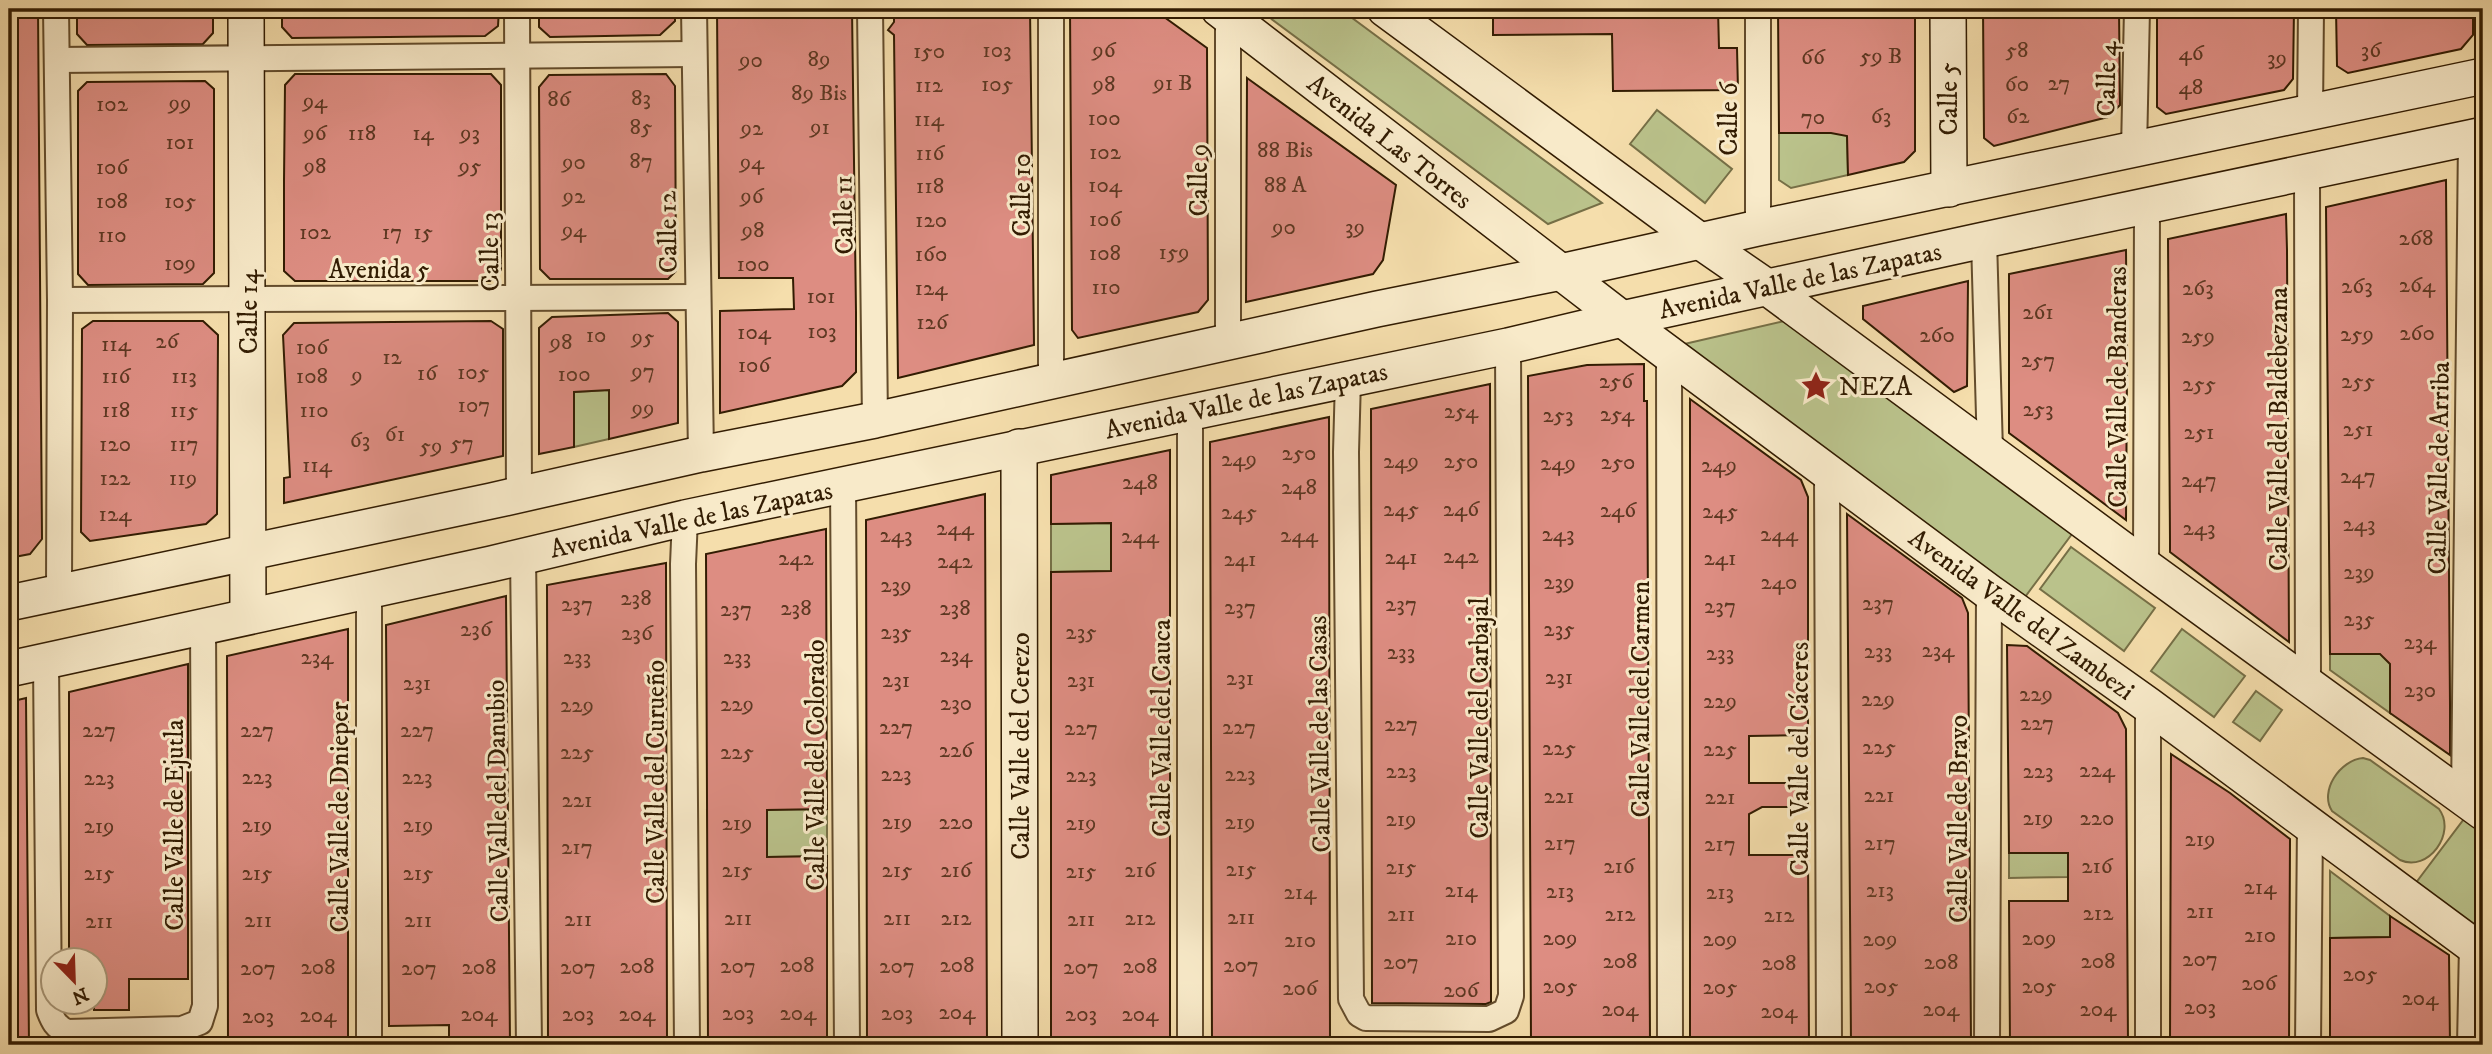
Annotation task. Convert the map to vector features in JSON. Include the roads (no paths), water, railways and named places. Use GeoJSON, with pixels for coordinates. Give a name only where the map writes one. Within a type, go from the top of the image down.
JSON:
{"type":"FeatureCollection","features":[{"type":"Feature","properties":{"kind":"main road","name":"Calle 14"},"geometry":{"type":"LineString","coordinates":[[246,9],[248,616]]}},
{"type":"Feature","properties":{"kind":"main road"},"geometry":{"type":"LineString","coordinates":[[1385,9],[2474,805]]}},
{"type":"Feature","properties":{"kind":"main road","name":"Calle 5"},"geometry":{"type":"LineString","coordinates":[[1948,9],[1949,188]]}},
{"type":"Feature","properties":{"kind":"main road","name":"Avenida Las Torres"},"geometry":{"type":"LineString","coordinates":[[1223,12],[1561,272]]}},
{"type":"Feature","properties":{"kind":"main road"},"geometry":{"type":"LineString","coordinates":[[9,603],[701,454],[1051,382],[1377,309],[2483,76]]}},
{"type":"Feature","properties":{"kind":"main road","name":"Avenida Valle de las Zapatas"},"geometry":{"type":"LineString","coordinates":[[9,669],[685,518],[1507,346],[1984,240],[2477,137]]}},
{"type":"Feature","properties":{"kind":"main road","name":"Avenida Valle del Zambezi"},"geometry":{"type":"LineString","coordinates":[[1561,272],[1989,592],[2148,705],[2478,949]]}},
{"type":"Feature","properties":{"kind":"main road","name":"Calle Valle del Cerezo"},"geometry":{"type":"LineString","coordinates":[[1019,447],[1020,1045]]}},
{"type":"Feature","properties":{"kind":"street"},"geometry":{"type":"LineString","coordinates":[[56,9],[60,300],[59,591]]}},
{"type":"Feature","properties":{"kind":"street","name":"Calle 13"},"geometry":{"type":"LineString","coordinates":[[517,9],[519,494]]}},
{"type":"Feature","properties":{"kind":"street","name":"Calle 12"},"geometry":{"type":"LineString","coordinates":[[694,9],[701,454]]}},
{"type":"Feature","properties":{"kind":"street","name":"Calle 11"},"geometry":{"type":"LineString","coordinates":[[870,9],[874,420]]}},
{"type":"Feature","properties":{"kind":"street","name":"Calle 10"},"geometry":{"type":"LineString","coordinates":[[1051,9],[1051,382]]}},
{"type":"Feature","properties":{"kind":"street","name":"Calle 6"},"geometry":{"type":"LineString","coordinates":[[1758,9],[1758,228]]}},
{"type":"Feature","properties":{"kind":"street","name":"Calle 4"},"geometry":{"type":"LineString","coordinates":[[2134,150],[2137,9]]}},
{"type":"Feature","properties":{"kind":"street"},"geometry":{"type":"LineString","coordinates":[[2310,112],[2311,9]]}},
{"type":"Feature","properties":{"kind":"street","name":"Calle 9"},"geometry":{"type":"LineString","coordinates":[[1223,12],[1228,343]]}},
{"type":"Feature","properties":{"kind":"street"},"geometry":{"type":"LineString","coordinates":[[57,60],[694,54]]}},
{"type":"Feature","properties":{"kind":"street","name":"Calle Valle de Arriba"},"geometry":{"type":"LineString","coordinates":[[2474,805],[2477,137]]}},
{"type":"Feature","properties":{"kind":"street","name":"Calle Valle del Baldebezana"},"geometry":{"type":"LineString","coordinates":[[2307,173],[2308,684]]}},
{"type":"Feature","properties":{"kind":"street","name":"Calle Valle de Banderas"},"geometry":{"type":"LineString","coordinates":[[2146,567],[2147,207]]}},
{"type":"Feature","properties":{"kind":"street"},"geometry":{"type":"LineString","coordinates":[[1984,240],[1990,451]]}},
{"type":"Feature","properties":{"kind":"street","name":"Avenida 5"},"geometry":{"type":"LineString","coordinates":[[60,300],[698,297]]}},
{"type":"Feature","properties":{"kind":"street","name":"Calle Valle del Carbajal"},"geometry":{"type":"LineString","coordinates":[[1430,1019],[1489,1019],[1506,1012],[1511,996],[1507,346]]}},
{"type":"Feature","properties":{"kind":"street","name":"Calle Valle del Carmen"},"geometry":{"type":"LineString","coordinates":[[1669,352],[1670,1045]]}},
{"type":"Feature","properties":{"kind":"street","name":"Calle Valle de las Casas"},"geometry":{"type":"LineString","coordinates":[[1348,379],[1346,466],[1351,999],[1359,1014],[1366,1018],[1430,1019]]}},
{"type":"Feature","properties":{"kind":"street","name":"Calle Valle del Cauca"},"geometry":{"type":"LineString","coordinates":[[1190,411],[1191,1045]]}},
{"type":"Feature","properties":{"kind":"street","name":"Calle Valle del Cáceres"},"geometry":{"type":"LineString","coordinates":[[1827,472],[1829,1045]]}},
{"type":"Feature","properties":{"kind":"street","name":"Calle Valle del Colorado"},"geometry":{"type":"LineString","coordinates":[[843,485],[847,1045]]}},
{"type":"Feature","properties":{"kind":"street","name":"Calle Valle del Curueño"},"geometry":{"type":"LineString","coordinates":[[685,518],[683,564],[687,1045]]}},
{"type":"Feature","properties":{"kind":"street","name":"Calle Valle del Danubio"},"geometry":{"type":"LineString","coordinates":[[523,556],[529,1045]]}},
{"type":"Feature","properties":{"kind":"street","name":"Calle Valle de Dnieper"},"geometry":{"type":"LineString","coordinates":[[369,590],[369,1045]]}},
{"type":"Feature","properties":{"kind":"street","name":"Calle Valle de Bravo"},"geometry":{"type":"LineString","coordinates":[[1987,1045],[1989,592]]}},
{"type":"Feature","properties":{"kind":"street","name":"Calle Valle de Ejutla"},"geometry":{"type":"LineString","coordinates":[[46,661],[49,1010],[58,1028],[67,1032],[182,1029],[200,1022],[205,1006],[204,627]]}},
{"type":"Feature","properties":{"kind":"street"},"geometry":{"type":"LineString","coordinates":[[2148,705],[2148,1045]]}},
{"type":"Feature","properties":{"kind":"street"},"geometry":{"type":"LineString","coordinates":[[2308,1045],[2310,824]]}},
{"type":"Feature","properties":{"kind":"street"},"geometry":{"type":"LineString","coordinates":[[2470,1045],[2478,949]]}},
{"type":"Feature","properties":{"kind":"place","name":"NEZA"},"geometry":{"type":"Point","coordinates":[1816,386]}}]}
